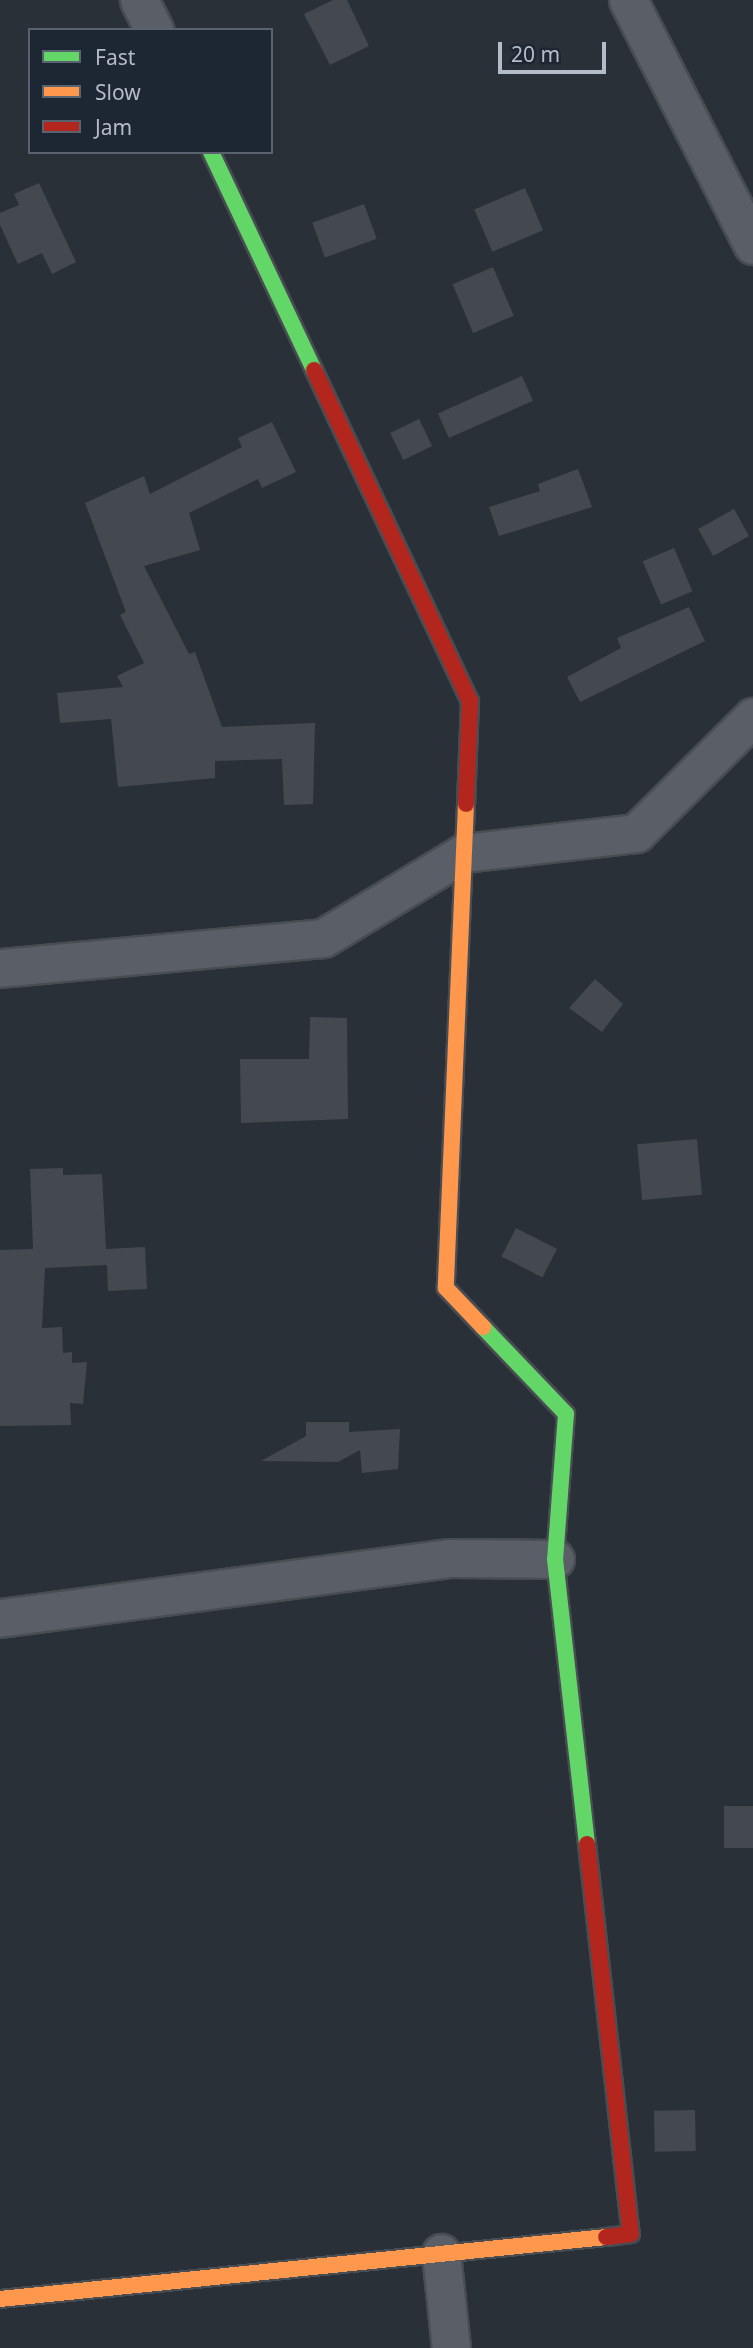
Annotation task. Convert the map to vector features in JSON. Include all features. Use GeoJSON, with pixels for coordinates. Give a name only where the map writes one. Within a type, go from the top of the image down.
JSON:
{"type":"FeatureCollection","features":[{"type":"Feature","properties":{"kind":"street"},"geometry":{"type":"LineString","coordinates":[[139,0],[152,28]]}},
{"type":"Feature","properties":{"kind":"street"},"geometry":{"type":"LineString","coordinates":[[628,0],[753,245]]}},
{"type":"Feature","properties":{"kind":"street"},"geometry":{"type":"LineString","coordinates":[[0,2299],[631,2234],[555,1559],[566,1414],[446,1287],[470,701],[212,154]]}},
{"type":"Feature","properties":{"kind":"street"},"geometry":{"type":"LineString","coordinates":[[0,968],[323,937],[464,853],[636,833],[753,717]]}},
{"type":"Feature","properties":{"kind":"street"},"geometry":{"type":"LineString","coordinates":[[0,1618],[450,1558],[555,1559]]}},
{"type":"Feature","properties":{"kind":"street"},"geometry":{"type":"LineString","coordinates":[[441,2253],[451,2348]]}},
{"type":"Feature","properties":{"kind":"building"},"geometry":{"type":"Polygon","coordinates":[[[333,0],[347,0],[369,46],[330,65],[304,14],[333,0]]]}},
{"type":"Feature","properties":{"kind":"building"},"geometry":{"type":"Polygon","coordinates":[[[39,183],[76,262],[52,274],[42,253],[18,264],[0,225],[0,213],[19,205],[14,194],[39,183]]]}},
{"type":"Feature","properties":{"kind":"building"},"geometry":{"type":"Polygon","coordinates":[[[525,188],[543,230],[492,252],[474,209],[525,188]]]}},
{"type":"Feature","properties":{"kind":"building"},"geometry":{"type":"Polygon","coordinates":[[[364,204],[377,239],[325,258],[312,223],[364,204]]]}},
{"type":"Feature","properties":{"kind":"building"},"geometry":{"type":"Polygon","coordinates":[[[493,267],[514,316],[473,333],[452,284],[493,267]]]}},
{"type":"Feature","properties":{"kind":"building"},"geometry":{"type":"Polygon","coordinates":[[[522,376],[533,401],[449,438],[438,413],[522,376]]]}},
{"type":"Feature","properties":{"kind":"building"},"geometry":{"type":"Polygon","coordinates":[[[419,419],[432,446],[403,460],[390,433],[419,419]]]}},
{"type":"Feature","properties":{"kind":"building"},"geometry":{"type":"Polygon","coordinates":[[[272,422],[296,472],[262,488],[258,479],[189,513],[200,550],[144,566],[189,654],[195,652],[222,727],[315,723],[313,804],[284,805],[282,759],[215,761],[215,778],[118,787],[111,719],[60,723],[57,693],[123,687],[117,676],[144,663],[120,615],[126,612],[85,503],[144,476],[150,494],[242,447],[238,438],[272,422]]]}},
{"type":"Feature","properties":{"kind":"building"},"geometry":{"type":"Polygon","coordinates":[[[578,469],[592,507],[499,536],[489,507],[540,491],[538,484],[578,469]]]}},
{"type":"Feature","properties":{"kind":"building"},"geometry":{"type":"Polygon","coordinates":[[[734,509],[749,536],[713,556],[698,529],[734,509]]]}},
{"type":"Feature","properties":{"kind":"building"},"geometry":{"type":"Polygon","coordinates":[[[674,548],[692,591],[661,605],[643,561],[674,548]]]}},
{"type":"Feature","properties":{"kind":"building"},"geometry":{"type":"Polygon","coordinates":[[[689,607],[705,641],[580,702],[567,677],[621,648],[617,638],[689,607]]]}},
{"type":"Feature","properties":{"kind":"building"},"geometry":{"type":"Polygon","coordinates":[[[595,979],[623,1004],[602,1032],[569,1008],[595,979]]]}},
{"type":"Feature","properties":{"kind":"building"},"geometry":{"type":"Polygon","coordinates":[[[310,1017],[347,1018],[348,1119],[241,1123],[240,1059],[309,1059],[310,1017]]]}},
{"type":"Feature","properties":{"kind":"building"},"geometry":{"type":"Polygon","coordinates":[[[697,1139],[702,1195],[642,1200],[637,1144],[697,1139]]]}},
{"type":"Feature","properties":{"kind":"building"},"geometry":{"type":"Polygon","coordinates":[[[63,1168],[63,1175],[102,1174],[106,1249],[145,1247],[147,1289],[108,1291],[107,1265],[45,1268],[42,1328],[62,1327],[63,1353],[72,1352],[72,1363],[87,1362],[83,1404],[70,1403],[71,1425],[0,1426],[0,1250],[33,1249],[30,1169],[63,1168]]]}},
{"type":"Feature","properties":{"kind":"building"},"geometry":{"type":"Polygon","coordinates":[[[516,1228],[557,1249],[542,1277],[501,1257],[516,1228]]]}},
{"type":"Feature","properties":{"kind":"building"},"geometry":{"type":"Polygon","coordinates":[[[306,1422],[349,1422],[349,1432],[400,1429],[398,1469],[362,1473],[360,1450],[338,1462],[261,1461],[306,1436],[306,1422]]]}},
{"type":"Feature","properties":{"kind":"building"},"geometry":{"type":"Polygon","coordinates":[[[724,1806],[753,1806],[753,1848],[724,1848],[724,1806]]]}},
{"type":"Feature","properties":{"kind":"building"},"geometry":{"type":"Polygon","coordinates":[[[695,2110],[696,2151],[655,2152],[654,2111],[695,2110]]]}},
{"type":"Feature","properties":{"kind":"traffic: fast"},"geometry":{"type":"LineString","coordinates":[[212,154],[314,370]]}},
{"type":"Feature","properties":{"kind":"traffic: fast"},"geometry":{"type":"LineString","coordinates":[[483,1327],[566,1414],[555,1559],[587,1844]]}},
{"type":"Feature","properties":{"kind":"traffic: slow"},"geometry":{"type":"LineString","coordinates":[[466,804],[446,1288],[483,1327]]}},
{"type":"Feature","properties":{"kind":"traffic: slow"},"geometry":{"type":"LineString","coordinates":[[0,2299],[606,2237]]}},
{"type":"Feature","properties":{"kind":"traffic: jam"},"geometry":{"type":"LineString","coordinates":[[314,370],[470,701],[466,804]]}},
{"type":"Feature","properties":{"kind":"traffic: jam"},"geometry":{"type":"LineString","coordinates":[[587,1844],[631,2234],[606,2237]]}}]}
